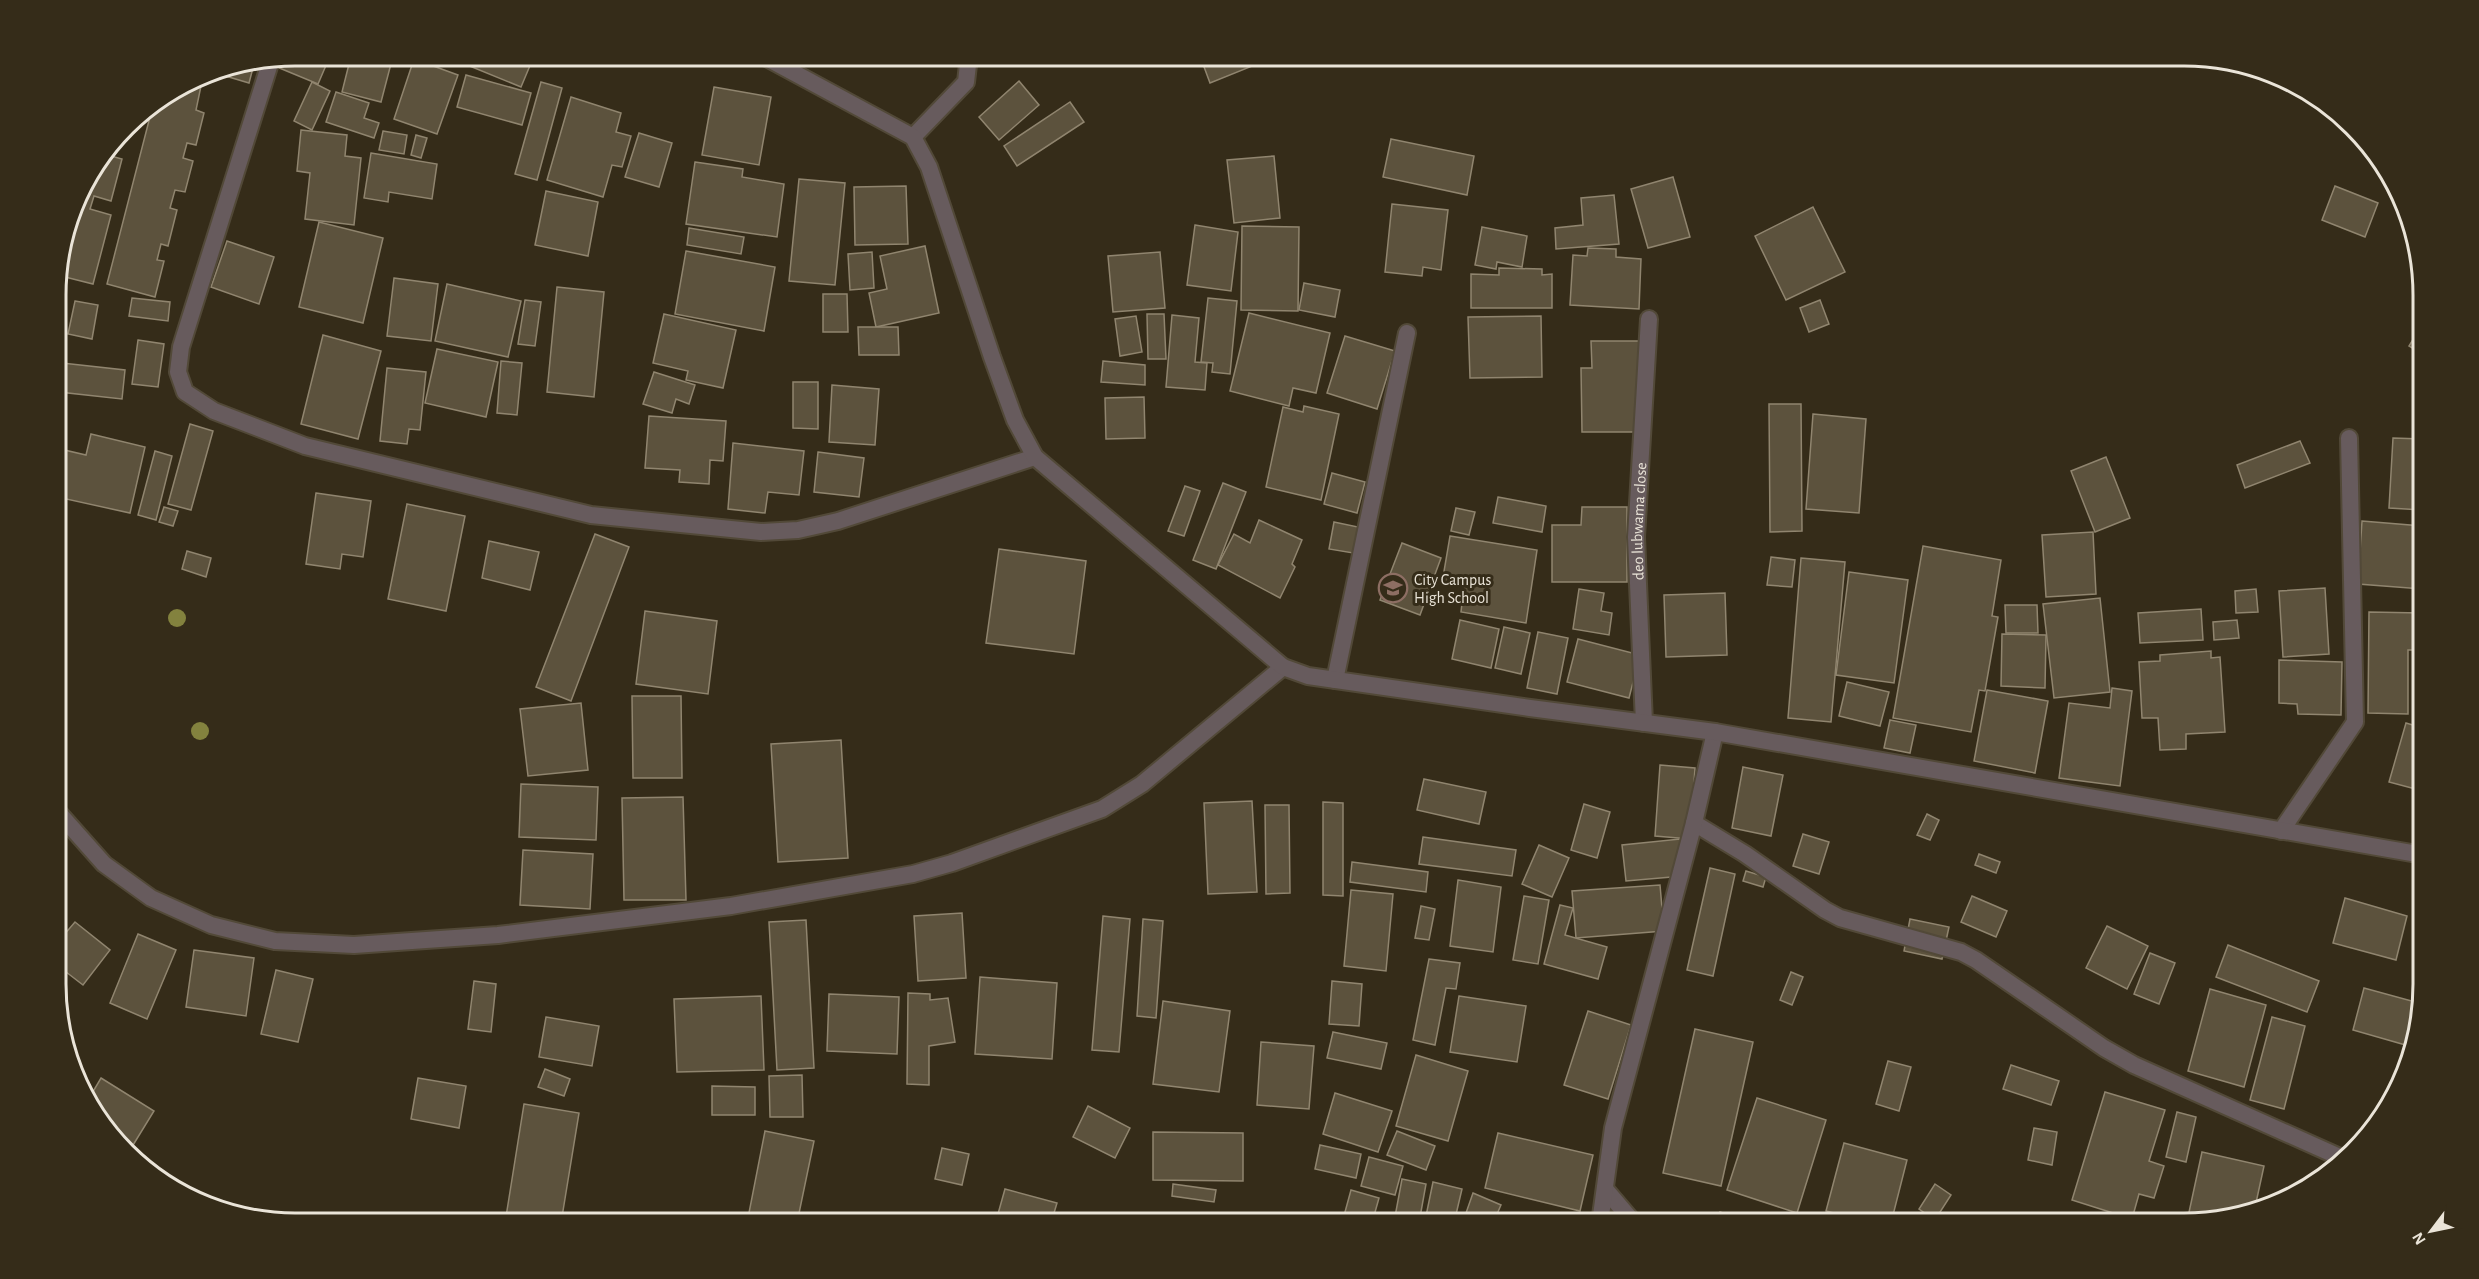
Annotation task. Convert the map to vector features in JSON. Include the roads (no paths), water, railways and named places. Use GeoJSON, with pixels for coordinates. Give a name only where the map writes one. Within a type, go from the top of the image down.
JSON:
{"type":"FeatureCollection","features":[{"type":"Feature","properties":{"kind":"street"},"geometry":{"type":"LineString","coordinates":[[782,66],[913,137],[929,167],[1011,409],[1035,457],[1283,667],[1308,676],[1715,732],[2413,853]]}},
{"type":"Feature","properties":{"kind":"street"},"geometry":{"type":"LineString","coordinates":[[913,137],[966,82],[968,66]]}},
{"type":"Feature","properties":{"kind":"street"},"geometry":{"type":"LineString","coordinates":[[269,68],[181,347],[178,372],[185,392],[214,411],[305,446],[591,515],[761,532],[798,530],[838,520],[1035,457]]}},
{"type":"Feature","properties":{"kind":"street","name":"deo lubwama close"},"geometry":{"type":"LineString","coordinates":[[1644,723],[1636,537],[1649,319]]}},
{"type":"Feature","properties":{"kind":"street"},"geometry":{"type":"LineString","coordinates":[[1335,680],[1407,333]]}},
{"type":"Feature","properties":{"kind":"street"},"geometry":{"type":"LineString","coordinates":[[2282,831],[2355,722],[2349,438]]}},
{"type":"Feature","properties":{"kind":"street"},"geometry":{"type":"LineString","coordinates":[[66,821],[104,864],[151,898],[222,927],[274,941],[354,945],[510,933],[731,906],[913,874],[952,863],[1102,809],[1122,799],[1143,784],[1283,667]]}},
{"type":"Feature","properties":{"kind":"street"},"geometry":{"type":"LineString","coordinates":[[1601,1213],[1613,1128],[1694,823],[1715,732]]}},
{"type":"Feature","properties":{"kind":"street"},"geometry":{"type":"LineString","coordinates":[[1694,823],[1745,854],[1840,918],[1961,952],[1977,960],[2104,1048],[2134,1065],[2336,1155]]}},
{"type":"Feature","properties":{"kind":"street"},"geometry":{"type":"LineString","coordinates":[[1605,1189],[1625,1213]]}},
{"type":"Feature","properties":{"kind":"place","name":"City Campus High School"},"geometry":{"type":"Point","coordinates":[1393,588]}}]}
